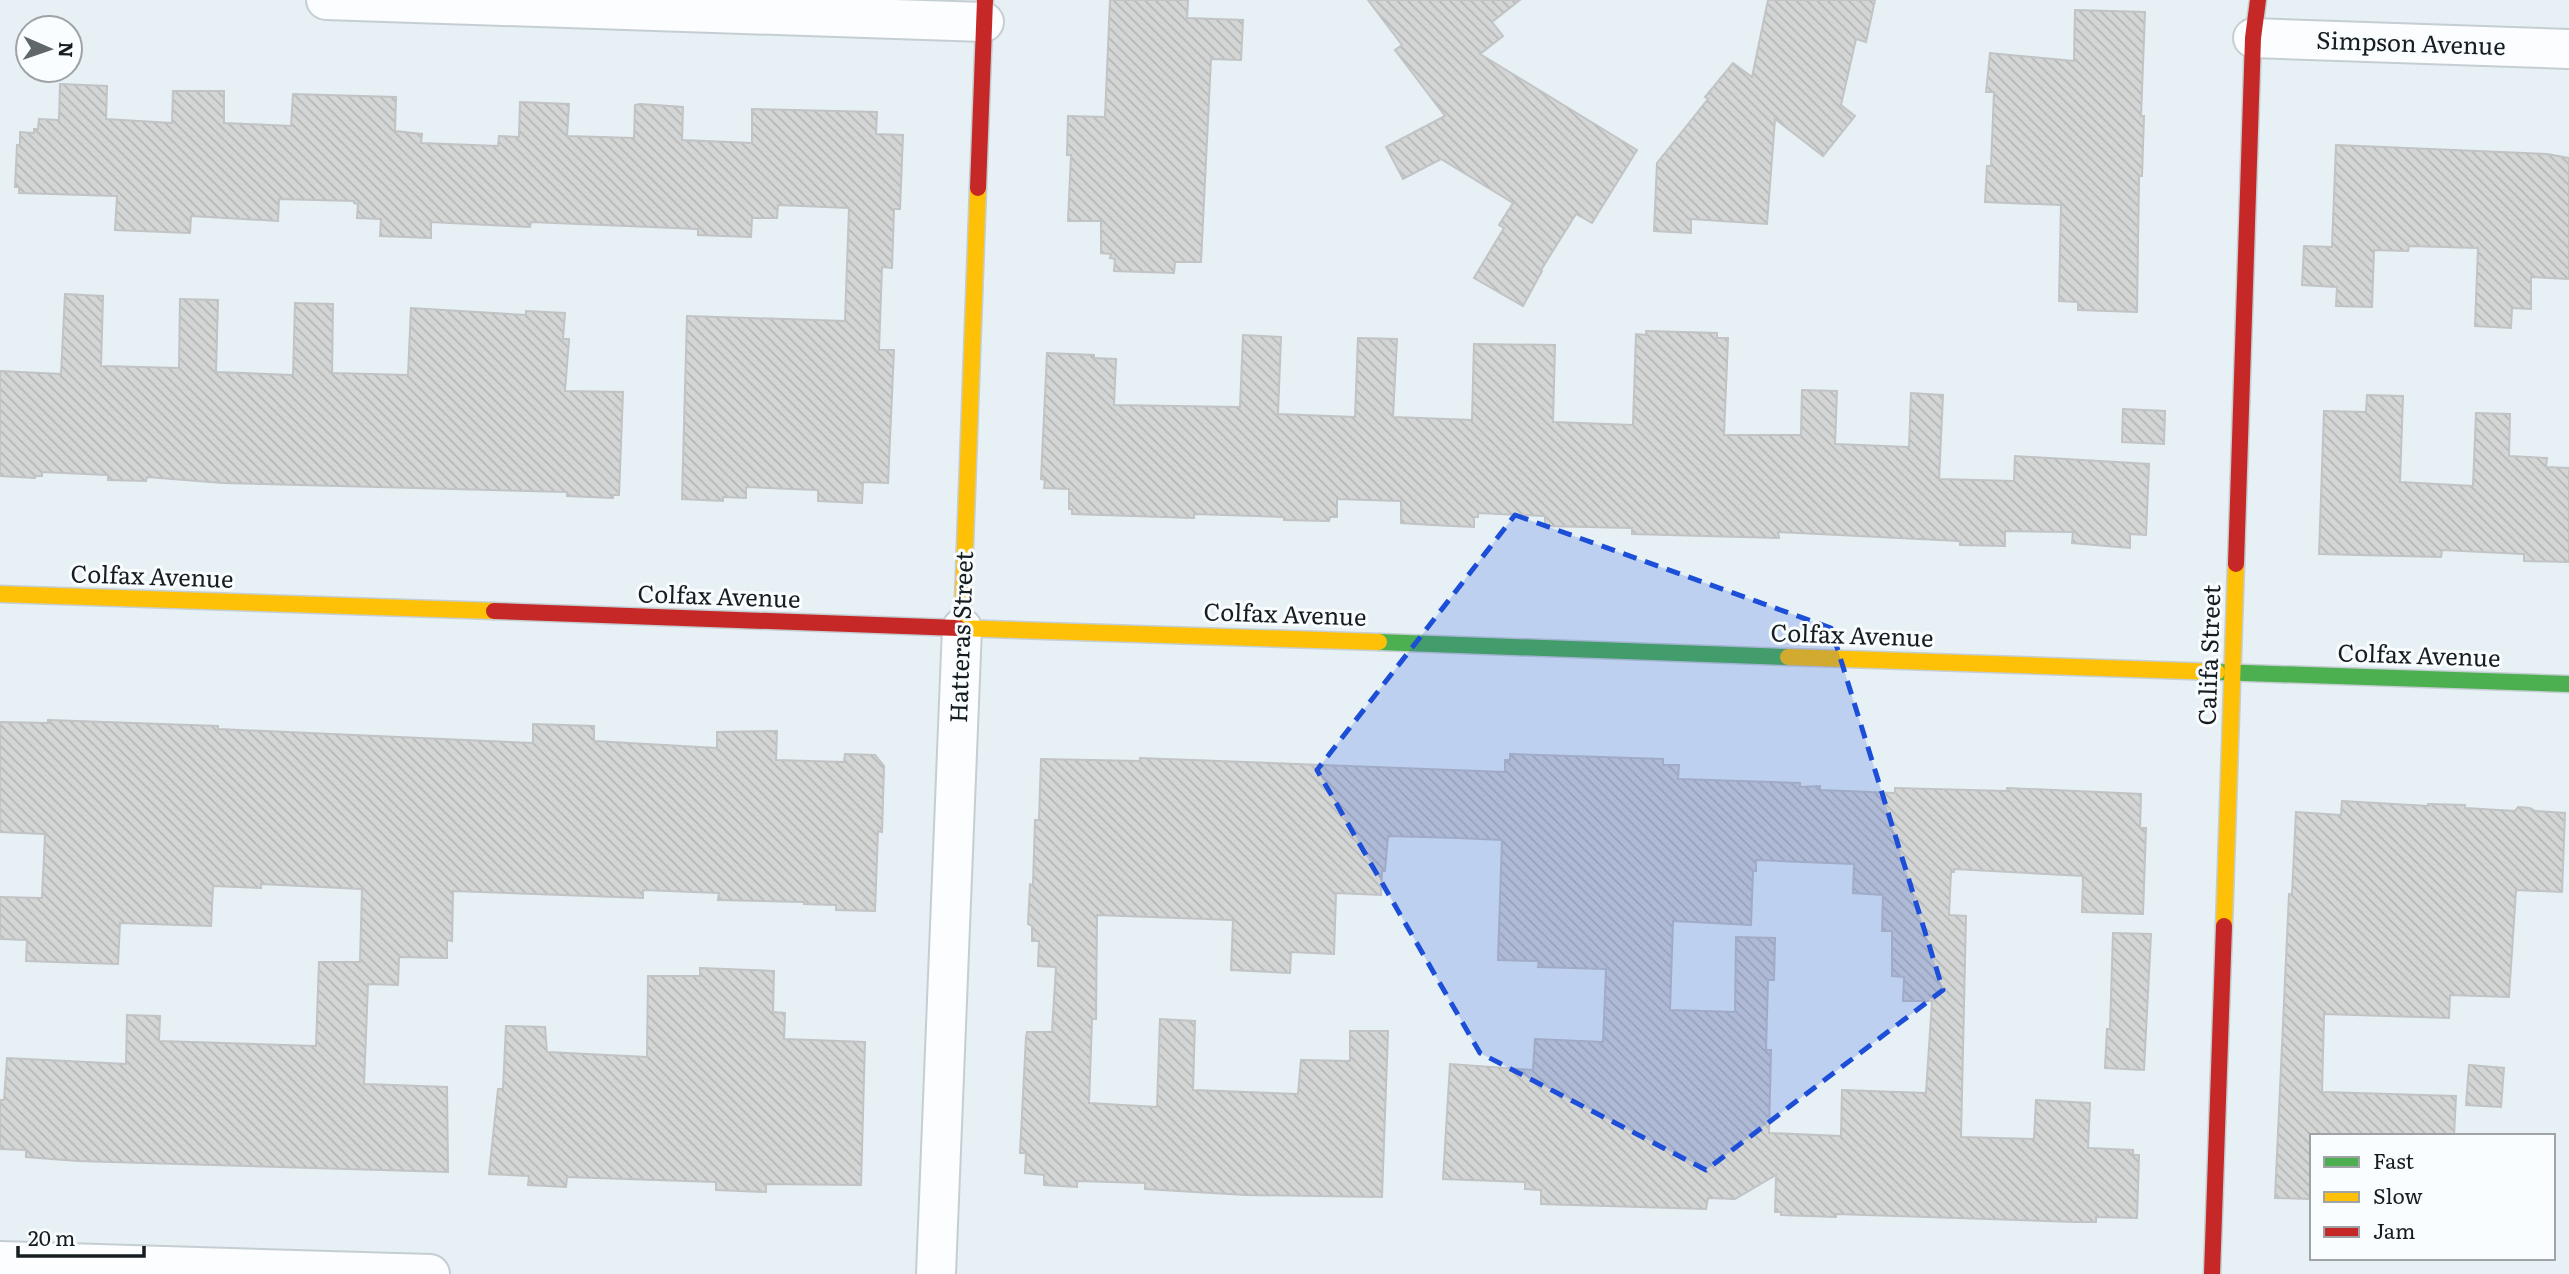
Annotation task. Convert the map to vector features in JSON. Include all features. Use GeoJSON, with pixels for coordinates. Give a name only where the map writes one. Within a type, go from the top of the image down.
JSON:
{"type":"FeatureCollection","features":[{"type":"Feature","properties":{"kind":"main road","name":"Califa Street"},"geometry":{"type":"LineString","coordinates":[[2212,1274],[2253,38],[2258,0]]}},
{"type":"Feature","properties":{"kind":"main road","name":"Hatteras Street"},"geometry":{"type":"LineString","coordinates":[[962,628],[984,11]]}},
{"type":"Feature","properties":{"kind":"main road","name":"Colfax Avenue"},"geometry":{"type":"LineString","coordinates":[[0,594],[2569,684]]}},
{"type":"Feature","properties":{"kind":"street"},"geometry":{"type":"LineString","coordinates":[[326,0],[984,11]]}},
{"type":"Feature","properties":{"kind":"street","name":"Simpson Avenue"},"geometry":{"type":"LineString","coordinates":[[2253,38],[2569,49]]}},
{"type":"Feature","properties":{"kind":"street","name":"Hatteras Street"},"geometry":{"type":"LineString","coordinates":[[936,1274],[962,628]]}},
{"type":"Feature","properties":{"kind":"street"},"geometry":{"type":"LineString","coordinates":[[0,1261],[430,1274]]}},
{"type":"Feature","properties":{"kind":"highlighted area"},"geometry":{"type":"Polygon","coordinates":[[[1515,515],[1831,628],[1943,990],[1706,1170],[1480,1053],[1317,770],[1515,515]]]}},
{"type":"Feature","properties":{"kind":"building"},"geometry":{"type":"Polygon","coordinates":[[[1110,0],[1188,0],[1187,18],[1243,20],[1241,60],[1211,59],[1201,262],[1175,262],[1174,273],[1114,271],[1115,259],[1110,258],[1111,254],[1101,253],[1101,221],[1068,221],[1071,155],[1067,155],[1068,116],[1105,117],[1110,0]]]}},
{"type":"Feature","properties":{"kind":"building"},"geometry":{"type":"Polygon","coordinates":[[[1368,0],[1520,0],[1492,22],[1503,36],[1480,54],[1637,150],[1592,223],[1576,214],[1541,270],[1523,306],[1474,278],[1504,228],[1499,225],[1513,203],[1441,159],[1403,179],[1386,147],[1445,116],[1395,50],[1402,45],[1368,0]]]}},
{"type":"Feature","properties":{"kind":"building"},"geometry":{"type":"Polygon","coordinates":[[[1768,0],[1875,0],[1866,42],[1856,39],[1841,105],[1855,116],[1823,156],[1775,119],[1767,224],[1691,219],[1691,233],[1654,231],[1657,163],[1733,63],[1752,77],[1768,0]]]}},
{"type":"Feature","properties":{"kind":"building"},"geometry":{"type":"Polygon","coordinates":[[[2075,10],[2145,12],[2137,312],[2078,310],[2078,302],[2059,301],[2061,205],[1985,202],[1987,166],[1991,166],[1994,92],[1986,92],[1990,53],[2074,61],[2075,10]]]}},
{"type":"Feature","properties":{"kind":"building"},"geometry":{"type":"Polygon","coordinates":[[[60,84],[107,86],[106,119],[172,123],[173,91],[224,91],[224,123],[291,126],[293,94],[396,97],[395,131],[422,134],[421,143],[498,146],[499,136],[519,137],[520,102],[569,104],[567,136],[634,138],[635,105],[640,104],[683,107],[682,140],[752,143],[752,109],[877,112],[876,134],[903,135],[900,209],[894,209],[892,268],[882,267],[879,350],[894,350],[888,483],[863,482],[862,503],[818,501],[818,490],[746,487],[746,498],[723,497],[723,501],[682,499],[687,316],[845,321],[849,208],[778,205],[777,218],[752,218],[751,237],[698,235],[698,229],[531,222],[530,227],[431,222],[431,238],[380,236],[381,219],[357,218],[358,204],[354,201],[279,199],[278,221],[191,216],[190,233],[115,230],[117,196],[19,193],[19,187],[15,187],[20,132],[34,133],[34,129],[38,129],[39,119],[59,120],[60,84]]]}},
{"type":"Feature","properties":{"kind":"building"},"geometry":{"type":"Polygon","coordinates":[[[2336,145],[2547,154],[2569,158],[2569,279],[2531,277],[2531,309],[2512,308],[2511,328],[2475,326],[2478,248],[2409,246],[2408,251],[2374,250],[2372,307],[2336,306],[2337,287],[2302,285],[2304,246],[2332,247],[2336,145]]]}},
{"type":"Feature","properties":{"kind":"building"},"geometry":{"type":"Polygon","coordinates":[[[65,294],[103,296],[101,366],[179,368],[180,299],[218,300],[216,372],[293,375],[295,303],[333,304],[332,373],[408,375],[411,308],[526,315],[526,311],[565,313],[563,339],[569,339],[565,391],[623,392],[619,495],[613,495],[613,498],[567,496],[567,492],[223,483],[147,477],[146,481],[108,480],[108,475],[42,472],[42,476],[35,478],[0,476],[0,371],[61,374],[65,294]]]}},
{"type":"Feature","properties":{"kind":"building"},"geometry":{"type":"Polygon","coordinates":[[[1646,331],[1717,333],[1717,338],[1728,338],[1724,435],[1801,435],[1802,390],[1837,391],[1835,444],[1909,447],[1911,393],[1943,395],[1939,479],[2014,481],[2015,456],[2149,464],[2146,535],[2130,534],[2130,548],[2072,543],[2073,532],[2005,531],[2005,546],[1960,545],[1960,541],[1778,532],[1779,538],[1632,534],[1632,528],[1545,526],[1545,516],[1478,513],[1478,517],[1474,517],[1474,527],[1401,523],[1401,501],[1337,499],[1337,517],[1330,517],[1329,521],[1194,514],[1194,518],[1072,514],[1072,509],[1069,509],[1069,489],[1044,488],[1045,480],[1041,479],[1047,353],[1116,359],[1114,405],[1240,407],[1243,335],[1281,337],[1278,414],[1355,417],[1358,338],[1397,339],[1393,417],[1472,420],[1474,344],[1555,345],[1553,422],[1633,425],[1636,334],[1646,335],[1646,331]]]}},
{"type":"Feature","properties":{"kind":"building"},"geometry":{"type":"Polygon","coordinates":[[[2367,395],[2403,396],[2400,482],[2473,486],[2476,413],[2510,414],[2509,456],[2547,458],[2546,467],[2569,468],[2569,562],[2524,561],[2524,554],[2442,550],[2441,557],[2319,554],[2324,411],[2366,412],[2367,395]]]}},
{"type":"Feature","properties":{"kind":"building"},"geometry":{"type":"Polygon","coordinates":[[[2123,409],[2165,411],[2164,444],[2122,442],[2123,409]]]}},
{"type":"Feature","properties":{"kind":"building"},"geometry":{"type":"Polygon","coordinates":[[[48,720],[533,743],[533,724],[594,726],[594,741],[717,748],[717,732],[777,731],[776,760],[844,762],[845,754],[875,755],[884,766],[875,911],[836,910],[836,905],[804,902],[718,900],[719,893],[643,890],[643,898],[453,891],[452,941],[447,940],[447,958],[399,957],[398,985],[368,984],[364,1084],[447,1087],[448,1172],[78,1161],[26,1157],[26,1150],[0,1149],[0,1100],[4,1100],[7,1058],[126,1064],[127,1015],[160,1016],[159,1041],[316,1046],[319,962],[360,962],[362,889],[261,884],[261,888],[213,886],[211,926],[120,923],[118,964],[26,961],[27,940],[0,939],[0,897],[42,898],[45,834],[0,832],[0,722],[48,723],[48,720]]]}},
{"type":"Feature","properties":{"kind":"building"},"geometry":{"type":"Polygon","coordinates":[[[1510,754],[1663,759],[1663,765],[1679,765],[1678,779],[1800,783],[1800,787],[1820,786],[1820,790],[1895,793],[1895,788],[2007,791],[2007,788],[2141,794],[2140,828],[2146,828],[2143,914],[2082,912],[2083,876],[1954,869],[1954,872],[1951,872],[1949,915],[1966,916],[1961,1137],[2034,1139],[2036,1100],[2090,1103],[2088,1148],[2133,1150],[2133,1155],[2139,1155],[2137,1218],[2096,1217],[2096,1222],[2076,1222],[1836,1214],[1836,1217],[1781,1215],[1781,1212],[1775,1212],[1776,1175],[1735,1199],[1708,1198],[1706,1209],[1541,1204],[1541,1190],[1525,1189],[1525,1182],[1443,1179],[1450,1064],[1533,1070],[1535,1039],[1603,1042],[1606,969],[1538,967],[1539,961],[1498,960],[1502,840],[1458,838],[1388,836],[1381,895],[1336,893],[1334,954],[1291,952],[1290,973],[1231,970],[1233,920],[1097,915],[1096,1019],[1092,1019],[1089,1103],[1157,1107],[1160,1019],[1195,1021],[1193,1090],[1298,1094],[1301,1060],[1350,1061],[1350,1031],[1388,1031],[1382,1197],[1246,1195],[1145,1189],[1145,1183],[1077,1181],[1077,1187],[1044,1185],[1044,1175],[1025,1173],[1026,1153],[1020,1153],[1026,1037],[1027,1032],[1052,1032],[1056,967],[1038,966],[1039,941],[1032,941],[1032,926],[1028,924],[1030,884],[1033,885],[1035,820],[1039,820],[1041,759],[1140,761],[1140,758],[1505,772],[1505,760],[1510,760],[1510,754]],[[1756,860],[1756,871],[1753,871],[1751,925],[1673,921],[1670,1010],[1735,1012],[1736,937],[1775,938],[1774,980],[1768,980],[1766,1050],[1771,1050],[1769,1133],[1841,1136],[1842,1090],[1926,1093],[1932,1001],[1903,1001],[1904,977],[1892,976],[1892,931],[1882,931],[1883,895],[1853,893],[1854,864],[1756,860]]]}},
{"type":"Feature","properties":{"kind":"building"},"geometry":{"type":"Polygon","coordinates":[[[2342,801],[2428,806],[2465,805],[2465,808],[2515,811],[2518,807],[2565,813],[2562,892],[2516,890],[2509,997],[2450,995],[2449,1018],[2324,1014],[2322,1092],[2456,1096],[2454,1134],[2310,1134],[2310,1199],[2275,1198],[2289,894],[2292,894],[2296,812],[2341,815],[2342,801]]]}},
{"type":"Feature","properties":{"kind":"building"},"geometry":{"type":"Polygon","coordinates":[[[2113,933],[2151,934],[2144,1070],[2105,1068],[2107,1029],[2110,1029],[2113,933]]]}},
{"type":"Feature","properties":{"kind":"building"},"geometry":{"type":"Polygon","coordinates":[[[700,968],[774,971],[773,1012],[785,1013],[784,1039],[865,1042],[861,1185],[766,1184],[766,1192],[716,1190],[716,1182],[567,1177],[566,1187],[528,1185],[529,1176],[489,1174],[498,1089],[503,1089],[506,1026],[545,1027],[547,1052],[647,1057],[648,976],[700,976],[700,968]]]}},
{"type":"Feature","properties":{"kind":"building"},"geometry":{"type":"Polygon","coordinates":[[[2469,1065],[2504,1068],[2501,1107],[2466,1105],[2469,1065]]]}},
{"type":"Feature","properties":{"kind":"traffic: fast"},"geometry":{"type":"LineString","coordinates":[[1379,642],[1788,657]]}},
{"type":"Feature","properties":{"kind":"traffic: fast"},"geometry":{"type":"LineString","coordinates":[[2217,672],[2569,684]]}},
{"type":"Feature","properties":{"kind":"traffic: slow"},"geometry":{"type":"LineString","coordinates":[[962,628],[978,188]]}},
{"type":"Feature","properties":{"kind":"traffic: slow"},"geometry":{"type":"LineString","coordinates":[[2224,926],[2236,564]]}},
{"type":"Feature","properties":{"kind":"traffic: slow"},"geometry":{"type":"LineString","coordinates":[[0,594],[494,611]]}},
{"type":"Feature","properties":{"kind":"traffic: slow"},"geometry":{"type":"LineString","coordinates":[[958,628],[1379,642]]}},
{"type":"Feature","properties":{"kind":"traffic: slow"},"geometry":{"type":"LineString","coordinates":[[1788,657],[2217,672]]}},
{"type":"Feature","properties":{"kind":"traffic: jam"},"geometry":{"type":"LineString","coordinates":[[978,188],[985,0]]}},
{"type":"Feature","properties":{"kind":"traffic: jam"},"geometry":{"type":"LineString","coordinates":[[2236,564],[2253,38],[2258,0]]}},
{"type":"Feature","properties":{"kind":"traffic: jam"},"geometry":{"type":"LineString","coordinates":[[494,611],[958,628]]}},
{"type":"Feature","properties":{"kind":"traffic: jam"},"geometry":{"type":"LineString","coordinates":[[2212,1274],[2224,926]]}}]}
